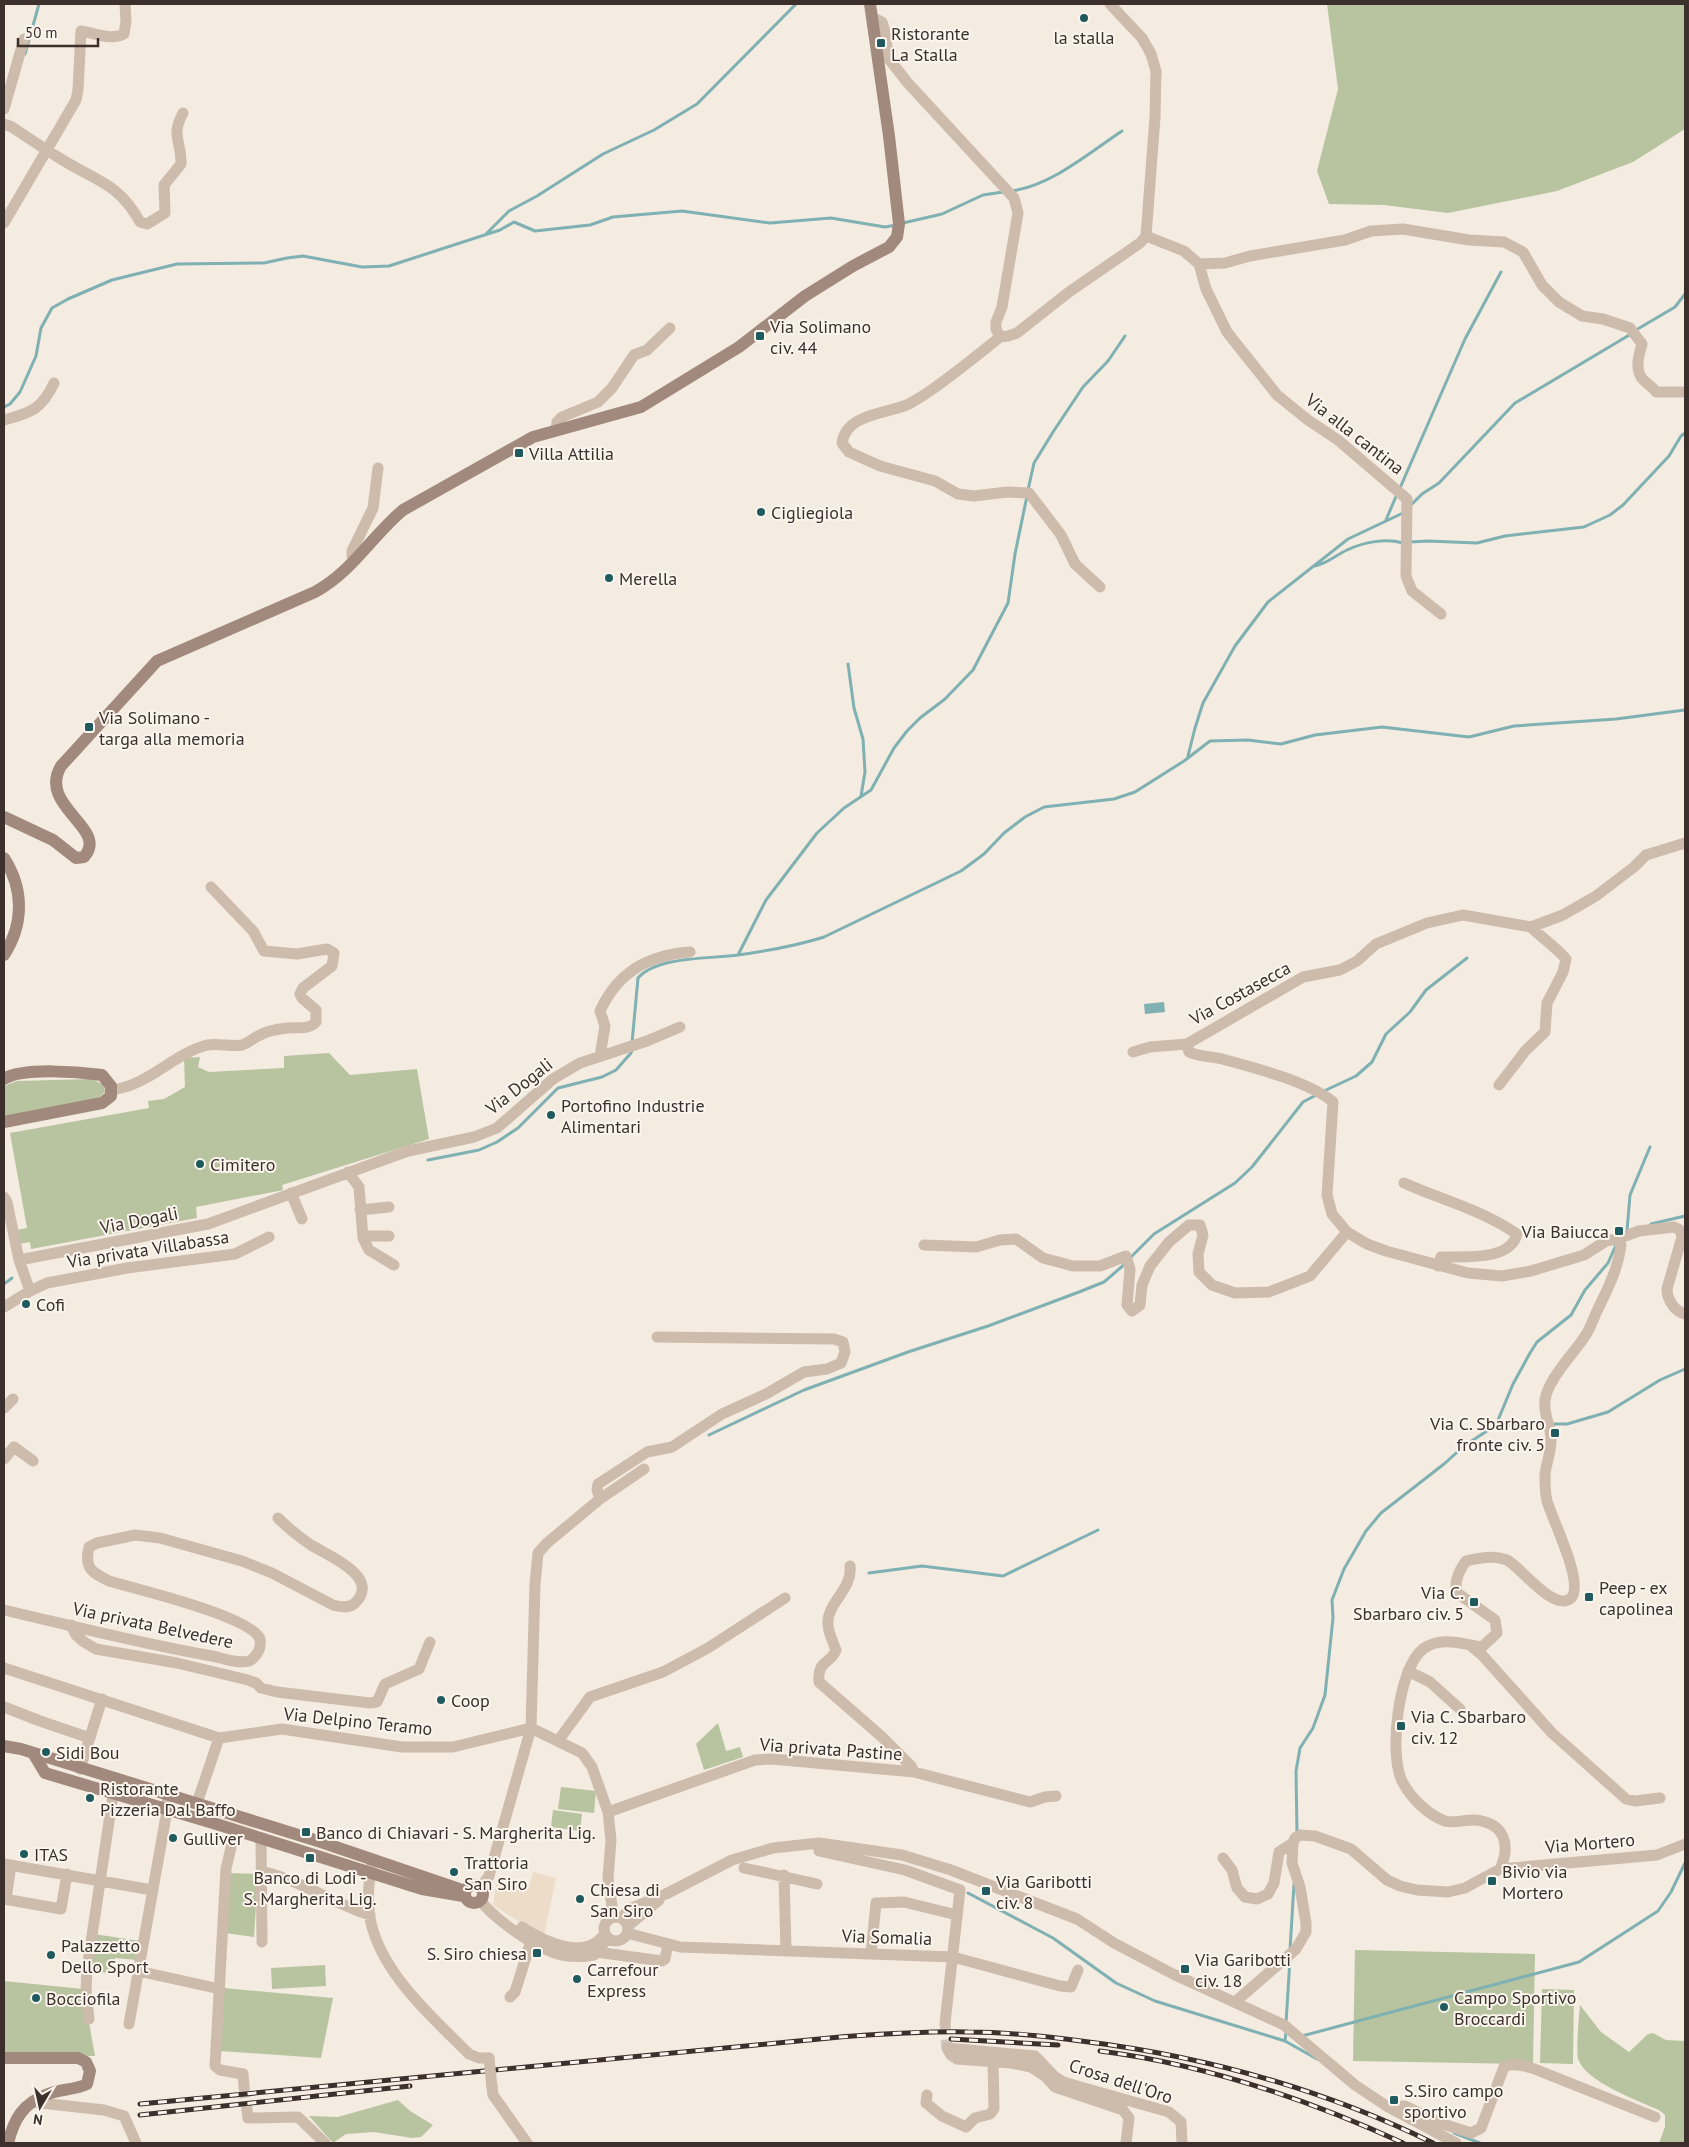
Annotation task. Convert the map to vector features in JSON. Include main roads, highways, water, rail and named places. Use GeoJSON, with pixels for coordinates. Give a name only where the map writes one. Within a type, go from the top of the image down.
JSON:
{"type":"FeatureCollection","features":[{"type":"Feature","properties":{"kind":"water"},"geometry":{"type":"Polygon","coordinates":[[[1164,1002],[1165,1012],[1145,1014],[1144,1004],[1164,1002]]]}},
{"type":"Feature","properties":{"kind":"waterway"},"geometry":{"type":"LineString","coordinates":[[25,54],[39,4]]}},
{"type":"Feature","properties":{"kind":"waterway"},"geometry":{"type":"LineString","coordinates":[[486,234],[509,211],[537,196],[603,154],[654,130],[697,104],[796,4]]}},
{"type":"Feature","properties":{"kind":"waterway"},"geometry":{"type":"LineString","coordinates":[[1012,191],[1027,188],[1056,175],[1122,131]]}},
{"type":"Feature","properties":{"kind":"waterway"},"geometry":{"type":"LineString","coordinates":[[903,223],[942,214],[983,195],[1003,192]]}},
{"type":"Feature","properties":{"kind":"waterway"},"geometry":{"type":"LineString","coordinates":[[4,407],[10,404],[20,392],[36,356],[41,328],[52,308],[112,280],[177,264],[264,263],[303,256],[362,267],[389,266],[500,230],[514,222],[535,231],[590,225],[613,217],[682,211],[770,223],[831,218],[885,227],[896,225]]}},
{"type":"Feature","properties":{"kind":"waterway"},"geometry":{"type":"LineString","coordinates":[[1400,488],[1465,339],[1501,272]]}},
{"type":"Feature","properties":{"kind":"waterway"},"geometry":{"type":"LineString","coordinates":[[1636,330],[1675,307],[1685,294]]}},
{"type":"Feature","properties":{"kind":"waterway"},"geometry":{"type":"LineString","coordinates":[[1411,505],[1422,494],[1439,483],[1515,403],[1631,334]]}},
{"type":"Feature","properties":{"kind":"waterway"},"geometry":{"type":"LineString","coordinates":[[1028,490],[1034,463],[1053,432],[1083,387],[1108,361],[1125,336]]}},
{"type":"Feature","properties":{"kind":"waterway"},"geometry":{"type":"LineString","coordinates":[[1410,542],[1477,543],[1505,536],[1584,527],[1610,515],[1623,505],[1669,456],[1681,436],[1685,433]]}},
{"type":"Feature","properties":{"kind":"waterway"},"geometry":{"type":"LineString","coordinates":[[1386,520],[1397,494]]}},
{"type":"Feature","properties":{"kind":"waterway"},"geometry":{"type":"LineString","coordinates":[[738,955],[766,900],[817,833],[844,808],[871,790],[894,748],[907,731],[920,718],[945,699],[973,670],[1008,603],[1015,554],[1027,496]]}},
{"type":"Feature","properties":{"kind":"waterway"},"geometry":{"type":"LineString","coordinates":[[1188,756],[1203,703],[1235,646],[1268,602],[1348,539],[1403,513]]}},
{"type":"Feature","properties":{"kind":"waterway"},"geometry":{"type":"LineString","coordinates":[[1315,566],[1347,550],[1368,543],[1382,541],[1403,543]]}},
{"type":"Feature","properties":{"kind":"waterway"},"geometry":{"type":"LineString","coordinates":[[848,664],[854,708],[863,739],[865,772],[861,796]]}},
{"type":"Feature","properties":{"kind":"waterway"},"geometry":{"type":"LineString","coordinates":[[632,1043],[638,978],[647,971],[671,962],[760,952],[824,937],[961,871],[984,854],[1004,833],[1025,817],[1044,807],[1114,799],[1135,792],[1184,761],[1210,741],[1248,740],[1281,744],[1315,735],[1382,727],[1469,737],[1514,726],[1616,719],[1685,710]]}},
{"type":"Feature","properties":{"kind":"waterway"},"geometry":{"type":"LineString","coordinates":[[1324,1091],[1356,1076],[1372,1062],[1386,1034],[1410,1012],[1426,990],[1467,958]]}},
{"type":"Feature","properties":{"kind":"waterway"},"geometry":{"type":"LineString","coordinates":[[428,1160],[479,1150],[497,1142],[518,1128],[558,1088],[602,1077],[616,1070],[631,1053],[632,1049]]}},
{"type":"Feature","properties":{"kind":"waterway"},"geometry":{"type":"LineString","coordinates":[[1130,1258],[1154,1234],[1235,1183],[1252,1167],[1303,1102],[1316,1095]]}},
{"type":"Feature","properties":{"kind":"waterway"},"geometry":{"type":"LineString","coordinates":[[1627,1231],[1630,1195],[1650,1147]]}},
{"type":"Feature","properties":{"kind":"waterway"},"geometry":{"type":"LineString","coordinates":[[1651,1224],[1685,1216]]}},
{"type":"Feature","properties":{"kind":"waterway"},"geometry":{"type":"LineString","coordinates":[[1297,1833],[1296,1771],[1300,1748],[1313,1728],[1325,1695],[1333,1618],[1332,1600],[1344,1569],[1366,1531],[1381,1513],[1464,1446],[1496,1425],[1513,1384],[1537,1342],[1571,1315],[1585,1290],[1608,1263],[1616,1245]]}},
{"type":"Feature","properties":{"kind":"waterway"},"geometry":{"type":"LineString","coordinates":[[709,1435],[804,1390],[908,1352],[988,1326],[1104,1282],[1126,1263]]}},
{"type":"Feature","properties":{"kind":"waterway"},"geometry":{"type":"LineString","coordinates":[[4,1284],[12,1278]]}},
{"type":"Feature","properties":{"kind":"waterway"},"geometry":{"type":"LineString","coordinates":[[1551,1424],[1567,1424],[1608,1412],[1660,1380],[1685,1369]]}},
{"type":"Feature","properties":{"kind":"waterway"},"geometry":{"type":"LineString","coordinates":[[1496,1425],[1545,1424]]}},
{"type":"Feature","properties":{"kind":"waterway"},"geometry":{"type":"LineString","coordinates":[[869,1573],[922,1566],[1003,1576],[1098,1530]]}},
{"type":"Feature","properties":{"kind":"waterway"},"geometry":{"type":"LineString","coordinates":[[1302,2036],[1579,1962],[1658,1911],[1671,1892],[1685,1863]]}},
{"type":"Feature","properties":{"kind":"waterway"},"geometry":{"type":"LineString","coordinates":[[1290,1950],[1294,1884]]}},
{"type":"Feature","properties":{"kind":"waterway"},"geometry":{"type":"LineString","coordinates":[[968,1893],[1053,1938],[1116,1983],[1155,2001],[1285,2041],[1317,2059]]}},
{"type":"Feature","properties":{"kind":"waterway"},"geometry":{"type":"LineString","coordinates":[[1286,2023],[1290,1959]]}},
{"type":"Feature","properties":{"kind":"waterway"},"geometry":{"type":"LineString","coordinates":[[1285,2041],[1286,2032]]}},
{"type":"Feature","properties":{"kind":"waterway"},"geometry":{"type":"LineString","coordinates":[[1454,2133],[1480,2143]]}},
{"type":"Feature","properties":{"kind":"tunnel"},"geometry":{"type":"LineString","coordinates":[[945,2023],[947,2048]]}},
{"type":"Feature","properties":{"kind":"tunnel"},"geometry":{"type":"LineString","coordinates":[[244,2087],[247,2110]]}},
{"type":"Feature","properties":{"kind":"railway"},"geometry":{"type":"LineString","coordinates":[[140,2104],[840,2037],[920,2032],[982,2032],[1039,2036],[1127,2047],[1262,2077],[1349,2106],[1433,2143]]}},
{"type":"Feature","properties":{"kind":"railway"},"geometry":{"type":"LineString","coordinates":[[951,2039],[1058,2045]]}},
{"type":"Feature","properties":{"kind":"railway"},"geometry":{"type":"LineString","coordinates":[[1100,2051],[1139,2057],[1216,2074],[1293,2098],[1403,2143]]}},
{"type":"Feature","properties":{"kind":"railway"},"geometry":{"type":"LineString","coordinates":[[140,2115],[410,2086]]}},
{"type":"Feature","properties":{"kind":"place","name":"la stalla"},"geometry":{"type":"Point","coordinates":[1084,18]}},
{"type":"Feature","properties":{"kind":"place","name":"Ristorante La Stalla"},"geometry":{"type":"Point","coordinates":[881,43]}},
{"type":"Feature","properties":{"kind":"place","name":"Via Solimano civ. 44"},"geometry":{"type":"Point","coordinates":[760,336]}},
{"type":"Feature","properties":{"kind":"place","name":"Villa Attilia"},"geometry":{"type":"Point","coordinates":[519,453]}},
{"type":"Feature","properties":{"kind":"place","name":"Cigliegiola"},"geometry":{"type":"Point","coordinates":[761,512]}},
{"type":"Feature","properties":{"kind":"place","name":"Merella"},"geometry":{"type":"Point","coordinates":[609,578]}},
{"type":"Feature","properties":{"kind":"place","name":"Via Solimano - targa alla memoria"},"geometry":{"type":"Point","coordinates":[89,727]}},
{"type":"Feature","properties":{"kind":"place","name":"Portofino Industrie Alimentari"},"geometry":{"type":"Point","coordinates":[551,1115]}},
{"type":"Feature","properties":{"kind":"place","name":"Cimitero"},"geometry":{"type":"Point","coordinates":[200,1164]}},
{"type":"Feature","properties":{"kind":"place","name":"Via Baiucca"},"geometry":{"type":"Point","coordinates":[1619,1231]}},
{"type":"Feature","properties":{"kind":"place","name":"Cofi"},"geometry":{"type":"Point","coordinates":[26,1304]}},
{"type":"Feature","properties":{"kind":"place","name":"Via C. Sbarbaro fronte civ. 5"},"geometry":{"type":"Point","coordinates":[1555,1433]}},
{"type":"Feature","properties":{"kind":"place","name":"Peep - ex capolinea"},"geometry":{"type":"Point","coordinates":[1589,1597]}},
{"type":"Feature","properties":{"kind":"place","name":"Via C. Sbarbaro civ. 5"},"geometry":{"type":"Point","coordinates":[1474,1602]}},
{"type":"Feature","properties":{"kind":"place","name":"Coop"},"geometry":{"type":"Point","coordinates":[441,1700]}},
{"type":"Feature","properties":{"kind":"place","name":"Via C. Sbarbaro civ. 12"},"geometry":{"type":"Point","coordinates":[1401,1726]}},
{"type":"Feature","properties":{"kind":"place","name":"Sidi Bou"},"geometry":{"type":"Point","coordinates":[46,1752]}},
{"type":"Feature","properties":{"kind":"place","name":"Ristorante Pizzeria Dal Baffo"},"geometry":{"type":"Point","coordinates":[90,1798]}},
{"type":"Feature","properties":{"kind":"place","name":"Banco di Chiavari - S. Margherita Lig."},"geometry":{"type":"Point","coordinates":[306,1832]}},
{"type":"Feature","properties":{"kind":"place","name":"Gulliver"},"geometry":{"type":"Point","coordinates":[173,1838]}},
{"type":"Feature","properties":{"kind":"place","name":"ITAS"},"geometry":{"type":"Point","coordinates":[24,1854]}},
{"type":"Feature","properties":{"kind":"place","name":"Banco di Lodi - S. Margherita Lig."},"geometry":{"type":"Point","coordinates":[310,1858]}},
{"type":"Feature","properties":{"kind":"place","name":"Trattoria San Siro"},"geometry":{"type":"Point","coordinates":[454,1872]}},
{"type":"Feature","properties":{"kind":"place","name":"Bivio via Mortero"},"geometry":{"type":"Point","coordinates":[1492,1881]}},
{"type":"Feature","properties":{"kind":"place","name":"Via Garibotti civ. 8"},"geometry":{"type":"Point","coordinates":[986,1891]}},
{"type":"Feature","properties":{"kind":"place","name":"Chiesa di San Siro"},"geometry":{"type":"Point","coordinates":[580,1899]}},
{"type":"Feature","properties":{"kind":"place","name":"S. Siro chiesa"},"geometry":{"type":"Point","coordinates":[537,1953]}},
{"type":"Feature","properties":{"kind":"place","name":"Palazzetto Dello Sport"},"geometry":{"type":"Point","coordinates":[51,1955]}},
{"type":"Feature","properties":{"kind":"place","name":"Via Garibotti civ. 18"},"geometry":{"type":"Point","coordinates":[1185,1969]}},
{"type":"Feature","properties":{"kind":"place","name":"Carrefour Express"},"geometry":{"type":"Point","coordinates":[577,1979]}},
{"type":"Feature","properties":{"kind":"place","name":"Bocciofila"},"geometry":{"type":"Point","coordinates":[36,1998]}},
{"type":"Feature","properties":{"kind":"place","name":"Campo Sportivo Broccardi"},"geometry":{"type":"Point","coordinates":[1444,2007]}},
{"type":"Feature","properties":{"kind":"place","name":"S.Siro campo sportivo"},"geometry":{"type":"Point","coordinates":[1394,2100]}}]}
